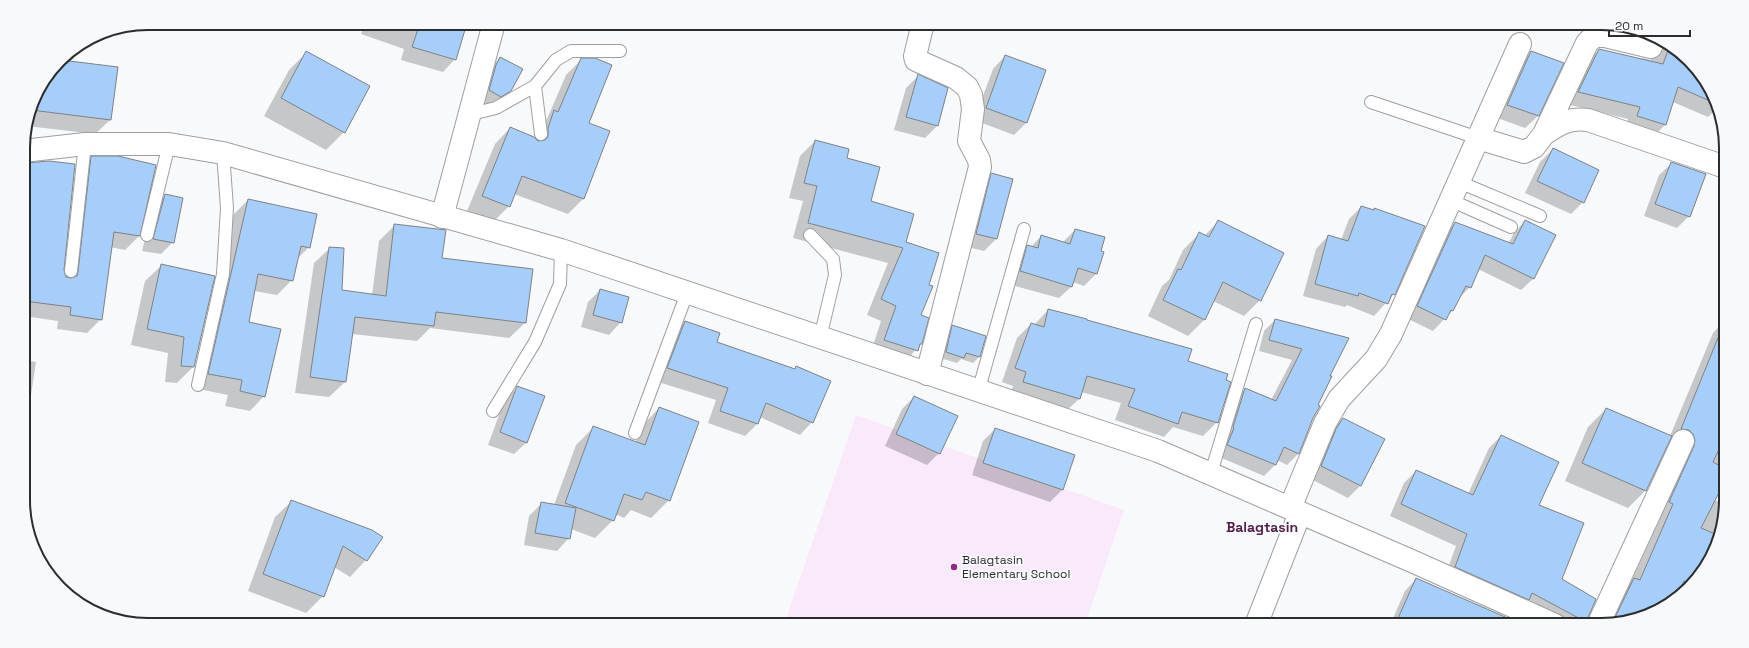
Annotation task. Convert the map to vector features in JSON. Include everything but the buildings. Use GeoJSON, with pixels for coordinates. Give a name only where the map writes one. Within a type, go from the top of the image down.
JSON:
{"type":"FeatureCollection","features":[{"type":"Feature","properties":{"kind":"street"},"geometry":{"type":"LineString","coordinates":[[442,217],[471,114],[492,30]]}},
{"type":"Feature","properties":{"kind":"street"},"geometry":{"type":"LineString","coordinates":[[921,30],[915,56],[916,60],[956,78],[967,86],[971,95],[973,109],[969,141],[979,160],[980,167],[927,374]]}},
{"type":"Feature","properties":{"kind":"street"},"geometry":{"type":"LineString","coordinates":[[1478,138],[1524,152],[1534,146],[1544,134],[1587,43],[1594,36],[1605,36],[1651,46]]}},
{"type":"Feature","properties":{"kind":"street"},"geometry":{"type":"LineString","coordinates":[[1258,618],[1325,423],[1339,399],[1376,359],[1391,334],[1520,44]]}},
{"type":"Feature","properties":{"kind":"street"},"geometry":{"type":"LineString","coordinates":[[1544,134],[1564,121],[1574,119],[1588,120],[1719,165]]}},
{"type":"Feature","properties":{"kind":"street"},"geometry":{"type":"LineString","coordinates":[[30,150],[85,144],[169,144],[223,153],[561,250],[978,392],[1158,451],[1539,618]]}},
{"type":"Feature","properties":{"kind":"street"},"geometry":{"type":"LineString","coordinates":[[1601,618],[1683,441]]}},
{"type":"Feature","properties":{"kind":"lane"},"geometry":{"type":"LineString","coordinates":[[471,114],[496,108],[534,86],[556,60],[571,51],[620,51]]}},
{"type":"Feature","properties":{"kind":"lane"},"geometry":{"type":"LineString","coordinates":[[534,86],[541,134]]}},
{"type":"Feature","properties":{"kind":"lane"},"geometry":{"type":"LineString","coordinates":[[1371,102],[1478,138]]}},
{"type":"Feature","properties":{"kind":"lane"},"geometry":{"type":"LineString","coordinates":[[72,271],[85,144]]}},
{"type":"Feature","properties":{"kind":"lane"},"geometry":{"type":"LineString","coordinates":[[147,235],[169,144]]}},
{"type":"Feature","properties":{"kind":"lane"},"geometry":{"type":"LineString","coordinates":[[198,385],[222,274],[227,208],[223,153]]}},
{"type":"Feature","properties":{"kind":"lane"},"geometry":{"type":"LineString","coordinates":[[1454,191],[1540,216]]}},
{"type":"Feature","properties":{"kind":"lane"},"geometry":{"type":"LineString","coordinates":[[1454,191],[1511,227]]}},
{"type":"Feature","properties":{"kind":"lane"},"geometry":{"type":"LineString","coordinates":[[978,392],[1024,229]]}},
{"type":"Feature","properties":{"kind":"lane"},"geometry":{"type":"LineString","coordinates":[[810,235],[833,259],[835,275],[820,338]]}},
{"type":"Feature","properties":{"kind":"lane"},"geometry":{"type":"LineString","coordinates":[[492,411],[535,342],[560,284],[561,250]]}},
{"type":"Feature","properties":{"kind":"lane"},"geometry":{"type":"LineString","coordinates":[[635,433],[687,293]]}},
{"type":"Feature","properties":{"kind":"lane"},"geometry":{"type":"LineString","coordinates":[[1211,473],[1256,324]]}},
{"type":"Feature","properties":{"kind":"shaded area","name":"Balagtasin Elementary School"},"geometry":{"type":"Polygon","coordinates":[[[856,415],[1124,510],[1087,618],[786,618],[856,415]]]}},
{"type":"Feature","properties":{"kind":"place","name":"Balagtasin Elementary School"},"geometry":{"type":"Point","coordinates":[954,567]}},
{"type":"Feature","properties":{"kind":"district","name":"Balagtasin"},"geometry":{"type":"Point","coordinates":[1262,527]}}]}
